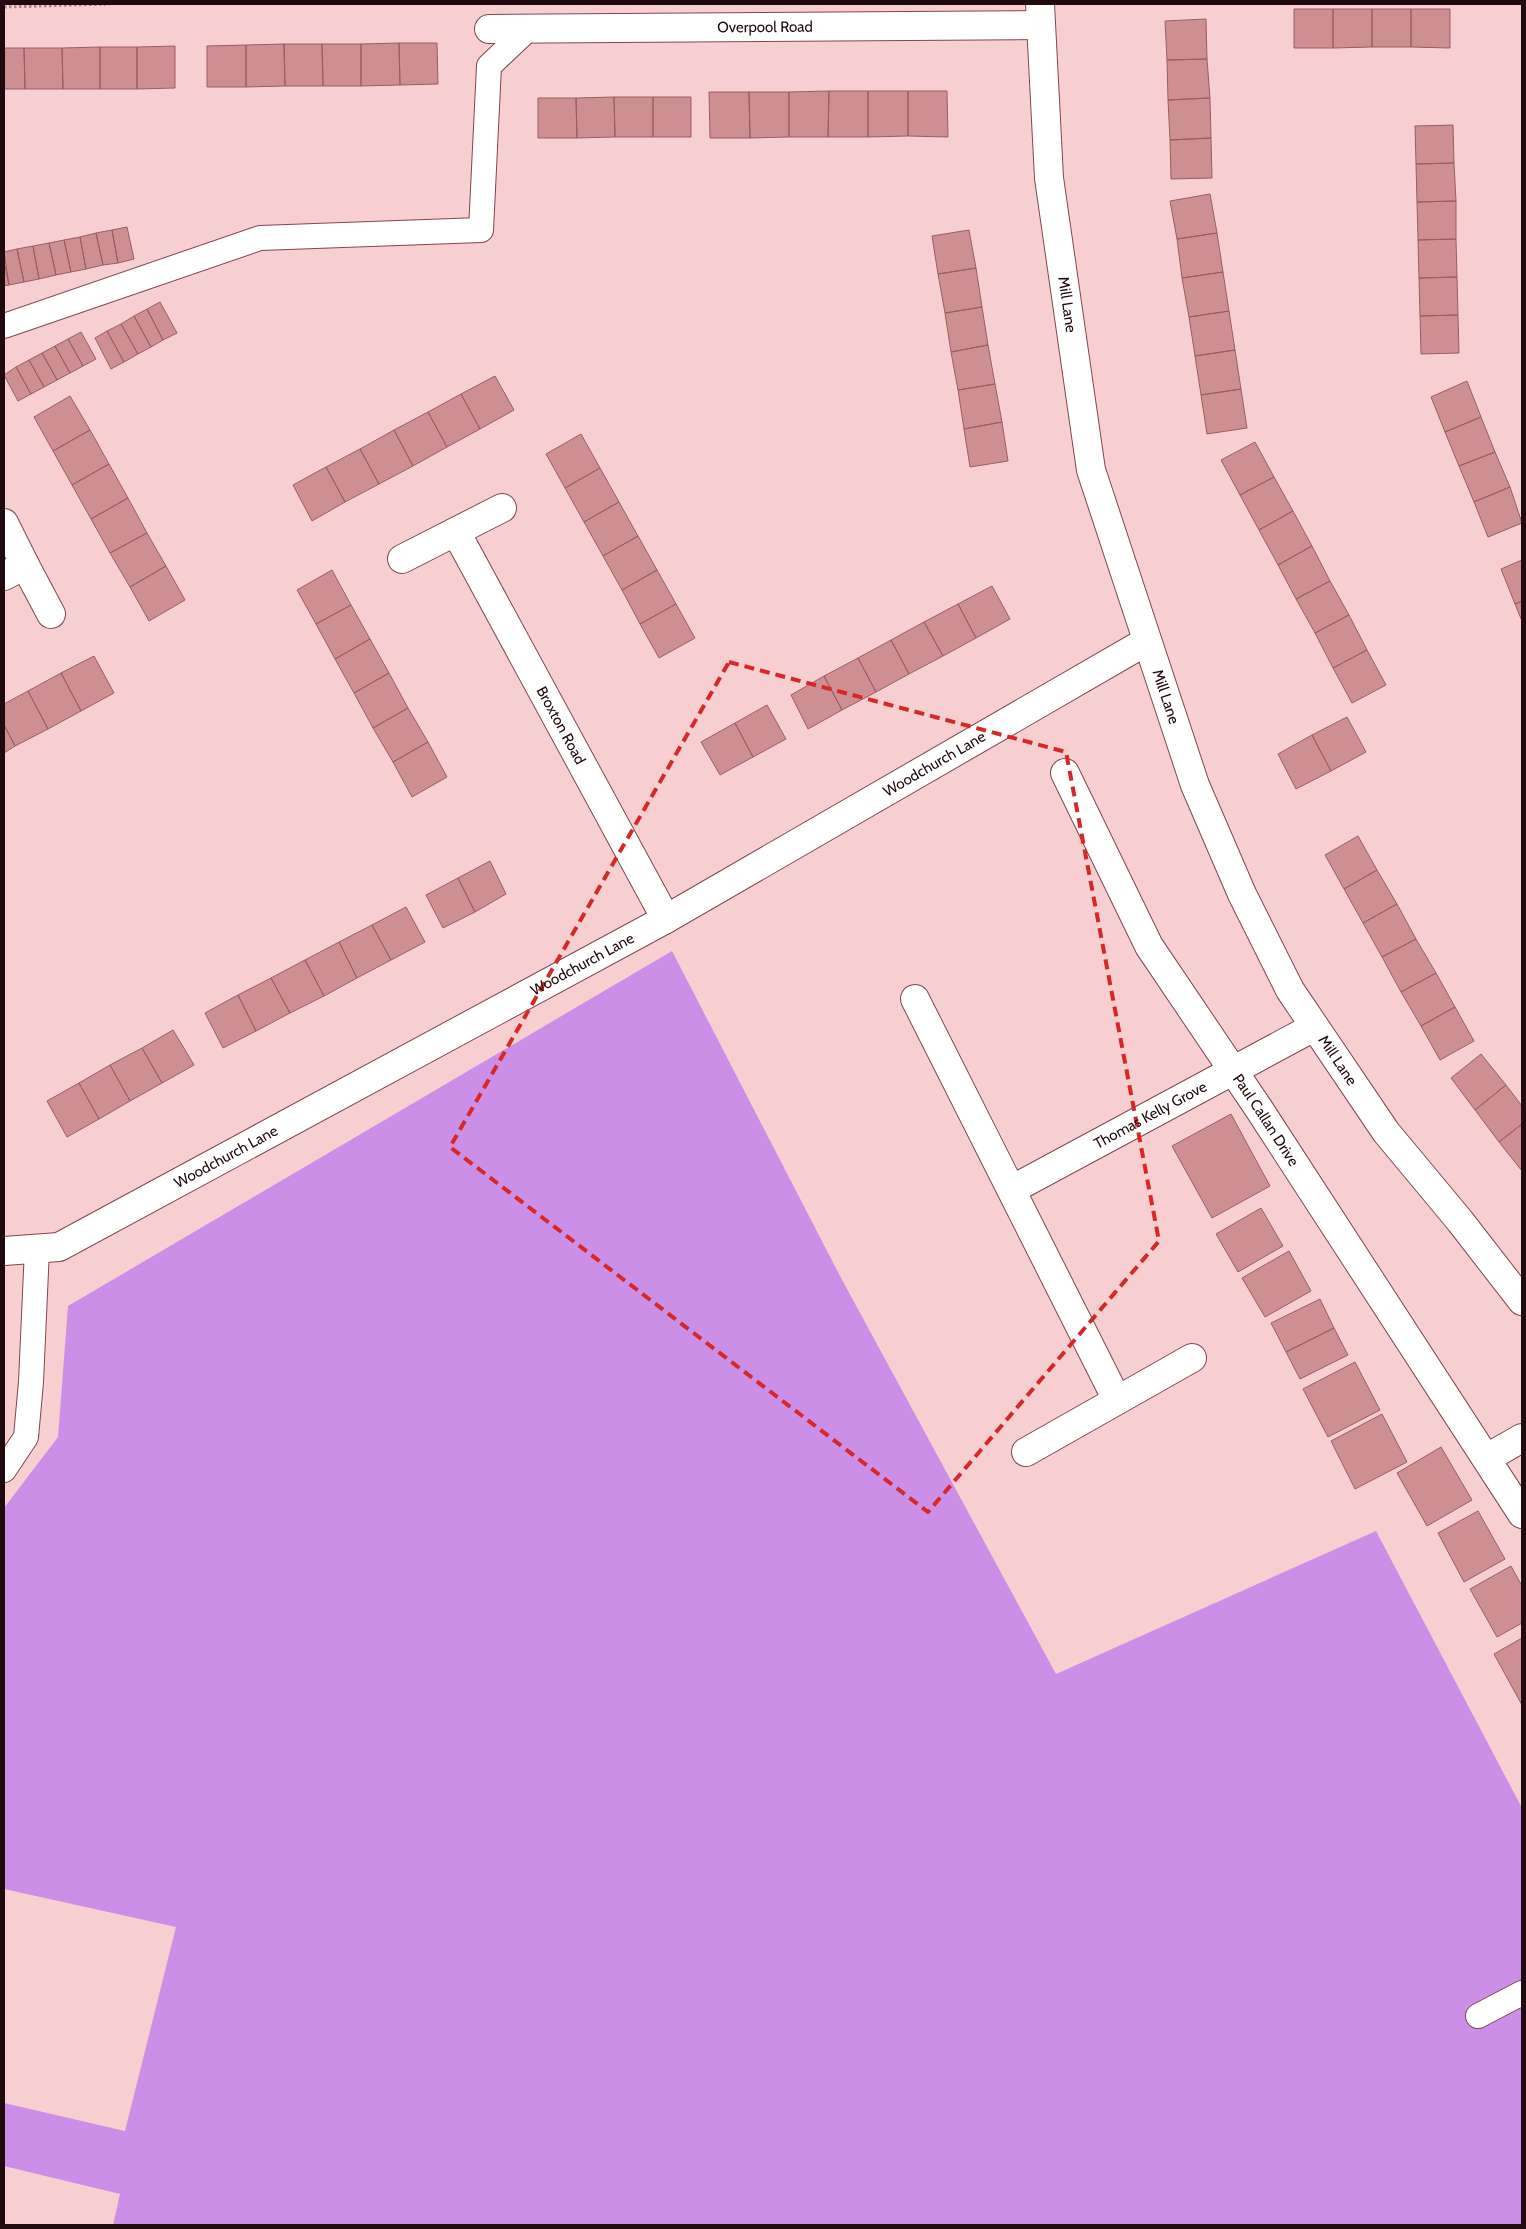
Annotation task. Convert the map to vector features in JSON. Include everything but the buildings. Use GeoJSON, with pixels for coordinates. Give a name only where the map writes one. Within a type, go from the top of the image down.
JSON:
{"type":"FeatureCollection","features":[{"type":"Feature","properties":{"kind":"street","name":"Overpool Road"},"geometry":{"type":"LineString","coordinates":[[489,29],[1041,14]]}},
{"type":"Feature","properties":{"kind":"street","name":"Mill Lane"},"geometry":{"type":"LineString","coordinates":[[1041,14],[1049,178],[1091,470],[1195,786],[1238,885],[1290,990],[1386,1132],[1522,1301]]}},
{"type":"Feature","properties":{"kind":"street"},"geometry":{"type":"LineString","coordinates":[[402,559],[502,508]]}},
{"type":"Feature","properties":{"kind":"street"},"geometry":{"type":"LineString","coordinates":[[4,523],[14,571],[51,614]]}},
{"type":"Feature","properties":{"kind":"street","name":"Broxton Road"},"geometry":{"type":"LineString","coordinates":[[456,532],[666,919]]}},
{"type":"Feature","properties":{"kind":"street","name":"Woodchurch Lane"},"geometry":{"type":"LineString","coordinates":[[4,1251],[59,1248],[666,919],[1147,641]]}},
{"type":"Feature","properties":{"kind":"street","name":"Paul Callan Drive"},"geometry":{"type":"LineString","coordinates":[[1066,773],[1149,946],[1234,1070],[1522,1514]]}},
{"type":"Feature","properties":{"kind":"street"},"geometry":{"type":"LineString","coordinates":[[915,999],[1013,1189],[1117,1400]]}},
{"type":"Feature","properties":{"kind":"street","name":"Thomas Kelly Grove"},"geometry":{"type":"LineString","coordinates":[[1013,1189],[1314,1027]]}},
{"type":"Feature","properties":{"kind":"street"},"geometry":{"type":"LineString","coordinates":[[1026,1452],[1192,1358]]}},
{"type":"Feature","properties":{"kind":"street"},"geometry":{"type":"LineString","coordinates":[[1487,1458],[1522,1438]]}},
{"type":"Feature","properties":{"kind":"lane"},"geometry":{"type":"LineString","coordinates":[[4,326],[260,238],[481,230],[489,66],[528,29]]}},
{"type":"Feature","properties":{"kind":"lane"},"geometry":{"type":"LineString","coordinates":[[4,1470],[26,1437],[31,1382],[37,1249]]}},
{"type":"Feature","properties":{"kind":"lane"},"geometry":{"type":"LineString","coordinates":[[1478,2016],[1522,1992]]}},
{"type":"Feature","properties":{"kind":"path"},"geometry":{"type":"LineString","coordinates":[[4,7],[110,4]]}},
{"type":"Feature","properties":{"kind":"highlighted area"},"geometry":{"type":"Polygon","coordinates":[[[729,662],[1066,752],[1159,1241],[928,1512],[450,1147],[729,662]]]}},
{"type":"Feature","properties":{"kind":"shaded area"},"geometry":{"type":"Polygon","coordinates":[[[672,951],[840,1276],[1056,1674],[1376,1531],[1522,1808],[1522,2225],[113,2225],[120,2194],[4,2166],[4,2103],[125,2131],[176,1927],[4,1889],[4,1508],[58,1437],[68,1306],[672,951]]]}}]}
